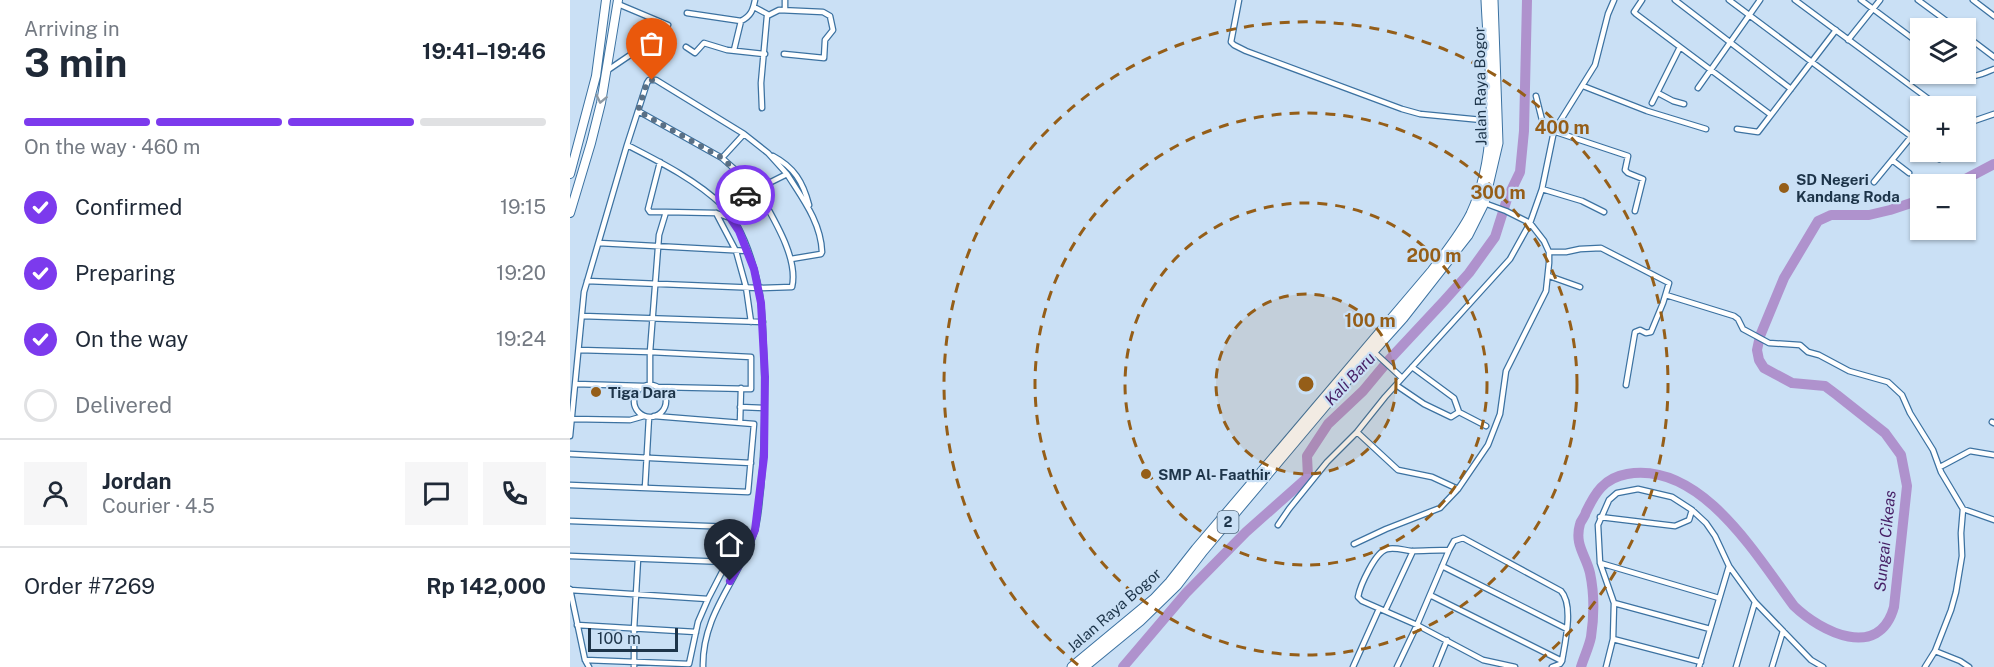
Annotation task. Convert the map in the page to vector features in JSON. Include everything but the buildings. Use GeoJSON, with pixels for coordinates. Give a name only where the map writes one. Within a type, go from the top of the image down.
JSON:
{"type":"FeatureCollection","features":[{"type":"Feature","properties":{"kind":"highway","name":"Jalan Raya Bogor"},"geometry":{"type":"LineString","coordinates":[[1084,667],[1172,591],[1438,275],[1468,235],[1484,203],[1498,143],[1486,0]]}},
{"type":"Feature","properties":{"kind":"highway","name":"Jalan Raya Bogor"},"geometry":{"type":"LineString","coordinates":[[1072,667],[1134,616],[1170,582],[1203,540],[1432,271],[1461,232],[1478,196],[1495,121],[1493,0]]}},
{"type":"Feature","properties":{"kind":"main road"},"geometry":{"type":"LineString","coordinates":[[570,174],[596,76],[606,0]]}},
{"type":"Feature","properties":{"kind":"main road"},"geometry":{"type":"LineString","coordinates":[[570,213],[591,143],[607,70],[617,2]]}},
{"type":"Feature","properties":{"kind":"street"},"geometry":{"type":"LineString","coordinates":[[687,13],[741,21],[748,17],[755,0]]}},
{"type":"Feature","properties":{"kind":"street"},"geometry":{"type":"LineString","coordinates":[[785,0],[785,10]]}},
{"type":"Feature","properties":{"kind":"street"},"geometry":{"type":"LineString","coordinates":[[1239,0],[1231,42],[1246,51],[1402,109],[1432,116],[1495,121]]}},
{"type":"Feature","properties":{"kind":"street"},"geometry":{"type":"LineString","coordinates":[[1278,525],[1328,462],[1510,259],[1530,223],[1542,189],[1554,131],[1583,86],[1598,56],[1608,14],[1614,0]]}},
{"type":"Feature","properties":{"kind":"street"},"geometry":{"type":"LineString","coordinates":[[1642,0],[1635,8],[1636,14],[1771,115]]}},
{"type":"Feature","properties":{"kind":"street"},"geometry":{"type":"LineString","coordinates":[[1675,0],[1791,89]]}},
{"type":"Feature","properties":{"kind":"street"},"geometry":{"type":"LineString","coordinates":[[1729,0],[1910,135]]}},
{"type":"Feature","properties":{"kind":"street"},"geometry":{"type":"LineString","coordinates":[[1698,88],[1760,0]]}},
{"type":"Feature","properties":{"kind":"street"},"geometry":{"type":"LineString","coordinates":[[1796,0],[1923,96]]}},
{"type":"Feature","properties":{"kind":"street"},"geometry":{"type":"LineString","coordinates":[[1861,0],[1910,37]]}},
{"type":"Feature","properties":{"kind":"street"},"geometry":{"type":"LineString","coordinates":[[1848,40],[1880,0]]}},
{"type":"Feature","properties":{"kind":"street"},"geometry":{"type":"LineString","coordinates":[[1918,0],[1942,18]]}},
{"type":"Feature","properties":{"kind":"street"},"geometry":{"type":"LineString","coordinates":[[1973,0],[1994,16]]}},
{"type":"Feature","properties":{"kind":"street"},"geometry":{"type":"LineString","coordinates":[[617,2],[668,25]]}},
{"type":"Feature","properties":{"kind":"street"},"geometry":{"type":"LineString","coordinates":[[754,7],[769,15]]}},
{"type":"Feature","properties":{"kind":"street"},"geometry":{"type":"LineString","coordinates":[[762,108],[761,83],[767,16],[779,10],[785,10],[827,13],[830,16],[833,30],[825,40],[824,58],[784,54]]}},
{"type":"Feature","properties":{"kind":"street"},"geometry":{"type":"LineString","coordinates":[[734,50],[741,21]]}},
{"type":"Feature","properties":{"kind":"street"},"geometry":{"type":"LineString","coordinates":[[1737,129],[1758,132],[1836,30]]}},
{"type":"Feature","properties":{"kind":"street"},"geometry":{"type":"LineString","coordinates":[[686,47],[695,53],[704,43],[727,50],[765,54]]}},
{"type":"Feature","properties":{"kind":"street"},"geometry":{"type":"LineString","coordinates":[[1976,43],[1994,57]]}},
{"type":"Feature","properties":{"kind":"street"},"geometry":{"type":"LineString","coordinates":[[1652,103],[1680,46]]}},
{"type":"Feature","properties":{"kind":"street"},"geometry":{"type":"LineString","coordinates":[[607,70],[639,50],[656,47]]}},
{"type":"Feature","properties":{"kind":"street"},"geometry":{"type":"LineString","coordinates":[[1976,76],[1994,69]]}},
{"type":"Feature","properties":{"kind":"street"},"geometry":{"type":"LineString","coordinates":[[570,436],[587,281],[647,82],[656,80],[744,134],[768,153],[787,174],[810,210]]}},
{"type":"Feature","properties":{"kind":"street"},"geometry":{"type":"LineString","coordinates":[[1583,86],[1647,111],[1706,129]]}},
{"type":"Feature","properties":{"kind":"street"},"geometry":{"type":"LineString","coordinates":[[1658,93],[1684,104]]}},
{"type":"Feature","properties":{"kind":"street"},"geometry":{"type":"LineString","coordinates":[[1536,96],[1543,128],[1628,156],[1625,170],[1643,179],[1635,211]]}},
{"type":"Feature","properties":{"kind":"street"},"geometry":{"type":"LineString","coordinates":[[587,281],[759,288],[792,287],[794,285],[791,259],[778,228],[756,189],[722,158],[638,111]]}},
{"type":"Feature","properties":{"kind":"street"},"geometry":{"type":"LineString","coordinates":[[1976,120],[1994,114]]}},
{"type":"Feature","properties":{"kind":"street"},"geometry":{"type":"LineString","coordinates":[[722,158],[744,134]]}},
{"type":"Feature","properties":{"kind":"street"},"geometry":{"type":"LineString","coordinates":[[1874,182],[1910,138]]}},
{"type":"Feature","properties":{"kind":"street"},"geometry":{"type":"LineString","coordinates":[[627,146],[660,162],[693,183],[723,207],[739,231],[748,251],[759,288],[763,322],[764,457],[755,530],[744,556],[720,599],[712,620],[706,640],[703,667]]}},
{"type":"Feature","properties":{"kind":"street"},"geometry":{"type":"LineString","coordinates":[[768,153],[783,161],[798,176],[820,237],[822,253],[791,259]]}},
{"type":"Feature","properties":{"kind":"street"},"geometry":{"type":"LineString","coordinates":[[1892,160],[1909,173]]}},
{"type":"Feature","properties":{"kind":"street"},"geometry":{"type":"LineString","coordinates":[[660,162],[648,209],[650,212],[717,213],[731,218]]}},
{"type":"Feature","properties":{"kind":"street"},"geometry":{"type":"LineString","coordinates":[[723,207],[787,174]]}},
{"type":"Feature","properties":{"kind":"street"},"geometry":{"type":"LineString","coordinates":[[1542,189],[1582,201],[1604,212]]}},
{"type":"Feature","properties":{"kind":"street"},"geometry":{"type":"LineString","coordinates":[[1354,544],[1436,510],[1449,500],[1488,445],[1500,414],[1506,371],[1546,291],[1549,276],[1549,252],[1544,241],[1530,223],[1484,203]]}},
{"type":"Feature","properties":{"kind":"street"},"geometry":{"type":"LineString","coordinates":[[650,385],[654,285],[660,228],[666,212]]}},
{"type":"Feature","properties":{"kind":"street"},"geometry":{"type":"LineString","coordinates":[[717,213],[736,251],[746,287],[751,322]]}},
{"type":"Feature","properties":{"kind":"street"},"geometry":{"type":"LineString","coordinates":[[599,243],[748,251]]}},
{"type":"Feature","properties":{"kind":"street"},"geometry":{"type":"LineString","coordinates":[[1549,252],[1601,248],[1669,283],[1651,332],[1646,333],[1640,330],[1635,332],[1626,385]]}},
{"type":"Feature","properties":{"kind":"street"},"geometry":{"type":"LineString","coordinates":[[1549,276],[1580,287]]}},
{"type":"Feature","properties":{"kind":"street"},"geometry":{"type":"LineString","coordinates":[[1666,295],[1734,316],[1743,329],[1769,343],[1800,345],[1808,352],[1819,355],[1849,371],[1888,382],[1902,395],[1915,421],[1934,450],[1946,481],[1963,509],[1960,533],[1962,556],[1956,592],[1935,651],[1925,667]]}},
{"type":"Feature","properties":{"kind":"street"},"geometry":{"type":"LineString","coordinates":[[582,316],[763,322]]}},
{"type":"Feature","properties":{"kind":"street"},"geometry":{"type":"LineString","coordinates":[[576,384],[751,389],[751,357],[579,350]]}},
{"type":"Feature","properties":{"kind":"street"},"geometry":{"type":"LineString","coordinates":[[1373,351],[1402,378]]}},
{"type":"Feature","properties":{"kind":"street"},"geometry":{"type":"LineString","coordinates":[[1412,367],[1454,398],[1459,412],[1486,426]]}},
{"type":"Feature","properties":{"kind":"street"},"geometry":{"type":"LineString","coordinates":[[1396,385],[1451,417],[1459,412]]}},
{"type":"Feature","properties":{"kind":"street"},"geometry":{"type":"LineString","coordinates":[[570,484],[748,492],[754,424],[649,416],[638,412],[634,405],[637,391],[643,386]]}},
{"type":"Feature","properties":{"kind":"street"},"geometry":{"type":"LineString","coordinates":[[572,419],[630,420],[660,412],[665,399],[663,392],[657,387]]}},
{"type":"Feature","properties":{"kind":"street"},"geometry":{"type":"LineString","coordinates":[[740,423],[741,388]]}},
{"type":"Feature","properties":{"kind":"street"},"geometry":{"type":"LineString","coordinates":[[741,407],[764,408]]}},
{"type":"Feature","properties":{"kind":"street"},"geometry":{"type":"LineString","coordinates":[[645,488],[649,416]]}},
{"type":"Feature","properties":{"kind":"street"},"geometry":{"type":"LineString","coordinates":[[1357,432],[1398,470],[1432,477],[1458,489]]}},
{"type":"Feature","properties":{"kind":"street"},"geometry":{"type":"LineString","coordinates":[[1940,467],[1970,451],[1994,455]]}},
{"type":"Feature","properties":{"kind":"street"},"geometry":{"type":"LineString","coordinates":[[570,454],[751,463]]}},
{"type":"Feature","properties":{"kind":"street"},"geometry":{"type":"LineString","coordinates":[[1606,667],[1613,639],[1614,603],[1600,563],[1598,525],[1609,500],[1617,493],[1638,489],[1672,497],[1692,510],[1711,530],[1729,566],[1755,602],[1811,660],[1823,667]]}},
{"type":"Feature","properties":{"kind":"street"},"geometry":{"type":"LineString","coordinates":[[1963,509],[1994,520]]}},
{"type":"Feature","properties":{"kind":"street"},"geometry":{"type":"LineString","coordinates":[[1600,517],[1675,526],[1689,520],[1692,510]]}},
{"type":"Feature","properties":{"kind":"street"},"geometry":{"type":"LineString","coordinates":[[570,521],[734,527],[739,532],[739,539],[698,622],[689,664],[633,665],[585,660]]}},
{"type":"Feature","properties":{"kind":"street"},"geometry":{"type":"LineString","coordinates":[[1397,667],[1449,550],[1454,541],[1463,538],[1561,591],[1566,596],[1567,629],[1562,664]]}},
{"type":"Feature","properties":{"kind":"street"},"geometry":{"type":"LineString","coordinates":[[1449,550],[1387,549],[1381,552],[1370,568],[1358,597],[1483,660],[1515,667]]}},
{"type":"Feature","properties":{"kind":"street"},"geometry":{"type":"LineString","coordinates":[[1353,667],[1413,551]]}},
{"type":"Feature","properties":{"kind":"street"},"geometry":{"type":"LineString","coordinates":[[570,556],[727,562]]}},
{"type":"Feature","properties":{"kind":"street"},"geometry":{"type":"LineString","coordinates":[[633,665],[638,558]]}},
{"type":"Feature","properties":{"kind":"street"},"geometry":{"type":"LineString","coordinates":[[1600,563],[1719,598]]}},
{"type":"Feature","properties":{"kind":"street"},"geometry":{"type":"LineString","coordinates":[[1442,566],[1567,629]]}},
{"type":"Feature","properties":{"kind":"street"},"geometry":{"type":"LineString","coordinates":[[1613,639],[1700,665],[1729,566]]}},
{"type":"Feature","properties":{"kind":"street"},"geometry":{"type":"LineString","coordinates":[[589,667],[585,660],[570,590],[708,599]]}},
{"type":"Feature","properties":{"kind":"street"},"geometry":{"type":"LineString","coordinates":[[1430,595],[1562,664]]}},
{"type":"Feature","properties":{"kind":"street"},"geometry":{"type":"LineString","coordinates":[[1736,667],[1755,602]]}},
{"type":"Feature","properties":{"kind":"street"},"geometry":{"type":"LineString","coordinates":[[1614,603],[1710,629]]}},
{"type":"Feature","properties":{"kind":"street"},"geometry":{"type":"LineString","coordinates":[[577,625],[696,632]]}},
{"type":"Feature","properties":{"kind":"street"},"geometry":{"type":"LineString","coordinates":[[1772,667],[1783,631]]}},
{"type":"Feature","properties":{"kind":"street"},"geometry":{"type":"LineString","coordinates":[[1436,667],[1447,640]]}},
{"type":"Feature","properties":{"kind":"street"},"geometry":{"type":"LineString","coordinates":[[1935,651],[1969,667]]}},
{"type":"Feature","properties":{"kind":"street"},"geometry":{"type":"LineString","coordinates":[[1809,667],[1811,660]]}},
{"type":"Feature","properties":{"kind":"street"},"geometry":{"type":"LineString","coordinates":[[1552,667],[1562,664]]}},
{"type":"Feature","properties":{"kind":"waterway","name":"Kali Baru"},"geometry":{"type":"LineString","coordinates":[[1123,667],[1186,593],[1246,532],[1308,477],[1307,456],[1328,424],[1363,391],[1444,301],[1469,273],[1495,237],[1507,199],[1520,172],[1524,131],[1527,0]]}},
{"type":"Feature","properties":{"kind":"waterway","name":"Sungai Cikeas"},"geometry":{"type":"LineString","coordinates":[[1975,174],[1994,164]]}},
{"type":"Feature","properties":{"kind":"waterway","name":"Sungai Cikeas"},"geometry":{"type":"LineString","coordinates":[[1581,667],[1591,637],[1593,605],[1590,573],[1578,538],[1580,524],[1601,487],[1612,479],[1627,474],[1654,474],[1679,482],[1702,497],[1744,538],[1794,606],[1819,625],[1848,636],[1863,637],[1876,633],[1887,624],[1894,607],[1907,486],[1901,455],[1885,433],[1825,386],[1792,383],[1764,368],[1757,350],[1760,336],[1784,278],[1818,221],[1831,215],[1869,215],[1910,203]]}},
{"type":"Feature","properties":{"kind":"way so far"},"geometry":{"type":"LineString","coordinates":[[652,80],[647,82],[638,111],[722,158],[756,189],[745,195]]}},
{"type":"Feature","properties":{"kind":"place","name":"SD Negeri Kandang Roda"},"geometry":{"type":"Point","coordinates":[1784,188]}},
{"type":"Feature","properties":{"kind":"place","name":"Tiga Dara"},"geometry":{"type":"Point","coordinates":[596,392]}},
{"type":"Feature","properties":{"kind":"place","name":"SMP Al- Faathir"},"geometry":{"type":"Point","coordinates":[1146,474]}},
{"type":"Feature","properties":{"kind":"route"},"geometry":{"type":"LineString","coordinates":[[730,581],[755,530],[764,457],[765,377],[759,288],[748,251],[739,231],[723,207],[745,195]]}}]}
